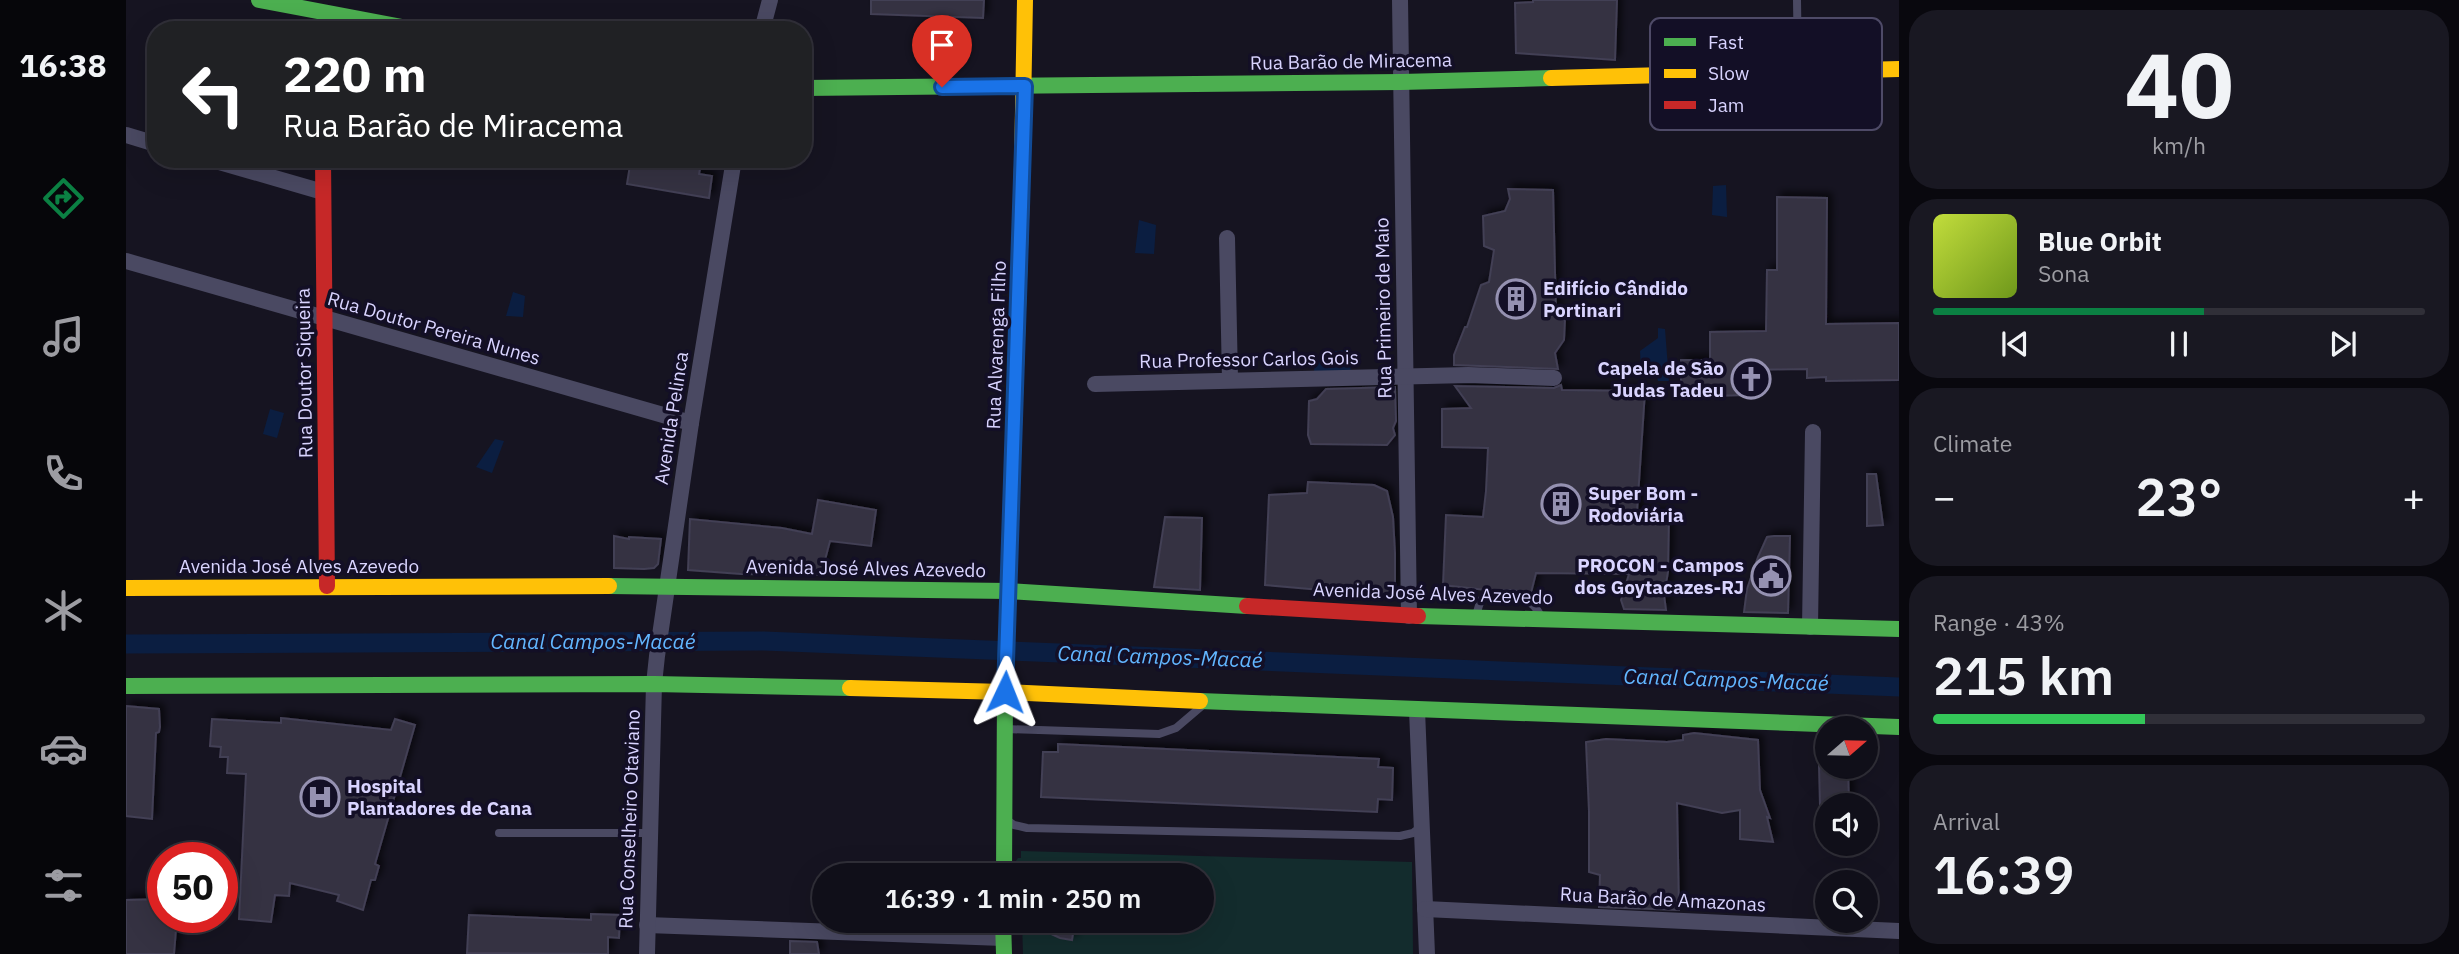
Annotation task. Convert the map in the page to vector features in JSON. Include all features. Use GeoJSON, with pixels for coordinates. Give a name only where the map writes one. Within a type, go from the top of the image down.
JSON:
{"type":"FeatureCollection","features":[{"type":"Feature","properties":{"kind":"main road"},"geometry":{"type":"LineString","coordinates":[[259,0],[365,21]]}},
{"type":"Feature","properties":{"kind":"main road","name":"Rua Alvarenga Filho"},"geometry":{"type":"LineString","coordinates":[[1004,863],[1005,692],[1025,86],[1025,0]]}},
{"type":"Feature","properties":{"kind":"main road","name":"Rua Barão de Miracema"},"geometry":{"type":"LineString","coordinates":[[812,88],[1401,82],[1650,76]]}},
{"type":"Feature","properties":{"kind":"main road","name":"Rua Doutor Siqueira"},"geometry":{"type":"LineString","coordinates":[[323,168],[327,586]]}},
{"type":"Feature","properties":{"kind":"main road","name":"Avenida José Alves Azevedo"},"geometry":{"type":"LineString","coordinates":[[126,588],[667,586],[1009,592],[1409,616],[1899,629]]}},
{"type":"Feature","properties":{"kind":"main road"},"geometry":{"type":"LineString","coordinates":[[126,686],[654,684],[1005,692],[1899,727]]}},
{"type":"Feature","properties":{"kind":"street"},"geometry":{"type":"LineString","coordinates":[[764,21],[770,0]]}},
{"type":"Feature","properties":{"kind":"street","name":"Rua Primeiro de Maio"},"geometry":{"type":"LineString","coordinates":[[1400,0],[1409,616]]}},
{"type":"Feature","properties":{"kind":"street"},"geometry":{"type":"LineString","coordinates":[[126,135],[147,141]]}},
{"type":"Feature","properties":{"kind":"street"},"geometry":{"type":"LineString","coordinates":[[240,168],[323,192]]}},
{"type":"Feature","properties":{"kind":"street","name":"Avenida Pelinca"},"geometry":{"type":"LineString","coordinates":[[654,684],[691,422],[733,168]]}},
{"type":"Feature","properties":{"kind":"street"},"geometry":{"type":"LineString","coordinates":[[1227,238],[1230,379]]}},
{"type":"Feature","properties":{"kind":"street","name":"Rua Doutor Pereira Nunes"},"geometry":{"type":"LineString","coordinates":[[126,261],[691,422]]}},
{"type":"Feature","properties":{"kind":"street","name":"Rua Professor Carlos Gois"},"geometry":{"type":"LineString","coordinates":[[1095,384],[1405,376],[1497,375],[1554,378]]}},
{"type":"Feature","properties":{"kind":"street"},"geometry":{"type":"LineString","coordinates":[[1810,627],[1814,432]]}},
{"type":"Feature","properties":{"kind":"street","name":"Rua Conselheiro Otaviano"},"geometry":{"type":"LineString","coordinates":[[647,954],[654,684]]}},
{"type":"Feature","properties":{"kind":"street"},"geometry":{"type":"LineString","coordinates":[[1418,710],[1427,954]]}},
{"type":"Feature","properties":{"kind":"street","name":"Rua Barão de Amazonas"},"geometry":{"type":"LineString","coordinates":[[1425,909],[1899,931]]}},
{"type":"Feature","properties":{"kind":"street"},"geometry":{"type":"LineString","coordinates":[[647,925],[1004,946]]}},
{"type":"Feature","properties":{"kind":"lane"},"geometry":{"type":"LineString","coordinates":[[1797,0],[1797,18]]}},
{"type":"Feature","properties":{"kind":"lane"},"geometry":{"type":"LineString","coordinates":[[1005,729],[1158,734],[1177,728],[1208,701]]}},
{"type":"Feature","properties":{"kind":"lane"},"geometry":{"type":"LineString","coordinates":[[1005,818],[1014,825],[1027,828],[1400,836],[1413,833],[1422,826]]}},
{"type":"Feature","properties":{"kind":"lane"},"geometry":{"type":"LineString","coordinates":[[499,833],[650,833]]}},
{"type":"Feature","properties":{"kind":"green space"},"geometry":{"type":"Polygon","coordinates":[[[1021,851],[1412,862],[1413,954],[1023,954],[1022,933],[1214,933],[1214,863],[1014,863],[1021,858],[1021,851]]]}},
{"type":"Feature","properties":{"kind":"water"},"geometry":{"type":"Polygon","coordinates":[[[1726,185],[1727,217],[1712,215],[1713,186],[1726,185]]]}},
{"type":"Feature","properties":{"kind":"water"},"geometry":{"type":"Polygon","coordinates":[[[1139,220],[1156,225],[1154,254],[1135,253],[1139,220]]]}},
{"type":"Feature","properties":{"kind":"water"},"geometry":{"type":"Polygon","coordinates":[[[513,292],[525,296],[523,317],[506,316],[513,292]]]}},
{"type":"Feature","properties":{"kind":"water"},"geometry":{"type":"Polygon","coordinates":[[[1658,328],[1665,329],[1669,381],[1658,381],[1656,372],[1651,367],[1641,368],[1640,351],[1658,338],[1658,328]]]}},
{"type":"Feature","properties":{"kind":"water"},"geometry":{"type":"Polygon","coordinates":[[[1348,350],[1351,372],[1314,372],[1315,361],[1321,359],[1323,352],[1348,350]]]}},
{"type":"Feature","properties":{"kind":"water"},"geometry":{"type":"Polygon","coordinates":[[[270,409],[284,413],[277,438],[263,434],[270,409]]]}},
{"type":"Feature","properties":{"kind":"water"},"geometry":{"type":"Polygon","coordinates":[[[495,439],[504,441],[492,473],[476,467],[495,439]]]}},
{"type":"Feature","properties":{"kind":"building"},"geometry":{"type":"Polygon","coordinates":[[[871,0],[984,0],[983,18],[871,14],[871,0]]]}},
{"type":"Feature","properties":{"kind":"building"},"geometry":{"type":"Polygon","coordinates":[[[1533,0],[1617,0],[1615,60],[1516,53],[1515,3],[1533,0]]]}},
{"type":"Feature","properties":{"kind":"building"},"geometry":{"type":"Polygon","coordinates":[[[630,168],[700,168],[699,174],[712,176],[709,198],[627,184],[630,168]]]}},
{"type":"Feature","properties":{"kind":"building","name":"Edifício Cândido Portinari"},"geometry":{"type":"Polygon","coordinates":[[[1508,189],[1553,190],[1556,313],[1565,319],[1564,340],[1555,353],[1558,369],[1454,365],[1454,355],[1481,285],[1489,282],[1494,250],[1484,246],[1483,216],[1505,211],[1510,199],[1508,189]]]}},
{"type":"Feature","properties":{"kind":"building"},"geometry":{"type":"Polygon","coordinates":[[[1777,197],[1827,198],[1826,324],[1899,323],[1899,380],[1826,381],[1826,377],[1807,378],[1807,369],[1745,370],[1746,395],[1681,397],[1681,360],[1710,360],[1710,332],[1766,331],[1767,270],[1777,270],[1777,197]]]}},
{"type":"Feature","properties":{"kind":"building","name":"Super Bom - Rodoviária"},"geometry":{"type":"Polygon","coordinates":[[[1561,385],[1562,390],[1645,391],[1637,512],[1669,515],[1668,572],[1664,595],[1666,610],[1624,609],[1621,600],[1629,574],[1536,573],[1531,593],[1443,585],[1446,515],[1483,517],[1486,491],[1488,448],[1442,447],[1442,409],[1471,408],[1455,386],[1554,388],[1561,385]]]}},
{"type":"Feature","properties":{"kind":"building"},"geometry":{"type":"Polygon","coordinates":[[[1395,387],[1395,435],[1387,445],[1311,444],[1308,435],[1309,401],[1317,399],[1326,389],[1395,387]]]}},
{"type":"Feature","properties":{"kind":"building"},"geometry":{"type":"Polygon","coordinates":[[[1867,474],[1876,474],[1883,525],[1867,526],[1867,474]]]}},
{"type":"Feature","properties":{"kind":"building"},"geometry":{"type":"Polygon","coordinates":[[[1308,482],[1374,485],[1387,491],[1393,517],[1395,553],[1395,586],[1389,596],[1265,585],[1269,495],[1307,493],[1308,482]]]}},
{"type":"Feature","properties":{"kind":"building"},"geometry":{"type":"Polygon","coordinates":[[[818,500],[876,510],[871,546],[830,541],[821,575],[688,570],[690,519],[782,528],[812,534],[818,500]]]}},
{"type":"Feature","properties":{"kind":"building"},"geometry":{"type":"Polygon","coordinates":[[[1165,517],[1202,518],[1200,590],[1154,587],[1165,517]]]}},
{"type":"Feature","properties":{"kind":"building"},"geometry":{"type":"Polygon","coordinates":[[[614,536],[661,539],[658,564],[654,568],[644,569],[614,568],[614,536]]]}},
{"type":"Feature","properties":{"kind":"building","name":"PROCON - Campos dos Goytacazes-RJ"},"geometry":{"type":"Polygon","coordinates":[[[1790,536],[1788,613],[1744,612],[1747,589],[1758,557],[1767,537],[1790,536]]]}},
{"type":"Feature","properties":{"kind":"building"},"geometry":{"type":"Polygon","coordinates":[[[126,706],[159,709],[160,727],[156,733],[152,819],[126,816],[126,706]]]}},
{"type":"Feature","properties":{"kind":"building","name":"Hospital Plantadores de Cana"},"geometry":{"type":"Polygon","coordinates":[[[281,718],[391,730],[395,719],[415,725],[375,864],[379,866],[375,880],[371,880],[363,910],[337,901],[339,895],[290,883],[289,896],[275,895],[271,922],[239,919],[246,774],[227,773],[228,757],[220,757],[221,747],[210,746],[212,719],[281,723],[281,718]]]}},
{"type":"Feature","properties":{"kind":"building"},"geometry":{"type":"Polygon","coordinates":[[[1694,733],[1758,740],[1760,790],[1770,818],[1767,817],[1773,842],[1740,839],[1740,810],[1722,813],[1677,803],[1679,910],[1599,907],[1600,875],[1589,872],[1586,742],[1606,739],[1667,742],[1683,740],[1683,735],[1694,733]]]}},
{"type":"Feature","properties":{"kind":"building"},"geometry":{"type":"Polygon","coordinates":[[[1058,744],[1379,759],[1378,767],[1393,768],[1392,800],[1378,799],[1377,812],[1041,797],[1043,752],[1058,752],[1058,744]]]}},
{"type":"Feature","properties":{"kind":"building"},"geometry":{"type":"Polygon","coordinates":[[[1819,779],[1848,779],[1849,793],[1820,793],[1819,779]]]}},
{"type":"Feature","properties":{"kind":"building"},"geometry":{"type":"Polygon","coordinates":[[[147,899],[147,933],[176,933],[174,954],[126,954],[126,900],[147,899]]]}},
{"type":"Feature","properties":{"kind":"building"},"geometry":{"type":"Polygon","coordinates":[[[591,914],[620,915],[619,938],[608,937],[608,954],[467,953],[469,915],[591,920],[591,914]]]}},
{"type":"Feature","properties":{"kind":"building"},"geometry":{"type":"Polygon","coordinates":[[[1049,933],[1074,933],[1072,940],[1049,933]]]}},
{"type":"Feature","properties":{"kind":"building"},"geometry":{"type":"Polygon","coordinates":[[[790,941],[817,942],[819,954],[790,954],[790,941]]]}},
{"type":"Feature","properties":{"kind":"waterway","name":"Canal Campos-Macaé"},"geometry":{"type":"LineString","coordinates":[[126,644],[764,641],[1899,687]]}},
{"type":"Feature","properties":{"kind":"traffic: fast"},"geometry":{"type":"LineString","coordinates":[[259,0],[370,21]]}},
{"type":"Feature","properties":{"kind":"traffic: fast"},"geometry":{"type":"LineString","coordinates":[[812,88],[1551,78]]}},
{"type":"Feature","properties":{"kind":"traffic: fast"},"geometry":{"type":"LineString","coordinates":[[1004,863],[1005,692],[1021,220]]}},
{"type":"Feature","properties":{"kind":"traffic: fast"},"geometry":{"type":"LineString","coordinates":[[609,586],[1009,591],[1247,606]]}},
{"type":"Feature","properties":{"kind":"traffic: fast"},"geometry":{"type":"LineString","coordinates":[[1418,616],[1899,629]]}},
{"type":"Feature","properties":{"kind":"traffic: fast"},"geometry":{"type":"LineString","coordinates":[[126,686],[654,684],[850,688]]}},
{"type":"Feature","properties":{"kind":"traffic: fast"},"geometry":{"type":"LineString","coordinates":[[1200,701],[1899,727]]}},
{"type":"Feature","properties":{"kind":"traffic: fast"},"geometry":{"type":"LineString","coordinates":[[1003,933],[1004,954]]}},
{"type":"Feature","properties":{"kind":"traffic: slow"},"geometry":{"type":"LineString","coordinates":[[1021,220],[1025,0]]}},
{"type":"Feature","properties":{"kind":"traffic: slow"},"geometry":{"type":"LineString","coordinates":[[1882,69],[1899,69]]}},
{"type":"Feature","properties":{"kind":"traffic: slow"},"geometry":{"type":"LineString","coordinates":[[1551,78],[1650,75]]}},
{"type":"Feature","properties":{"kind":"traffic: slow"},"geometry":{"type":"LineString","coordinates":[[126,588],[609,586]]}},
{"type":"Feature","properties":{"kind":"traffic: slow"},"geometry":{"type":"LineString","coordinates":[[850,688],[1200,701]]}},
{"type":"Feature","properties":{"kind":"traffic: jam"},"geometry":{"type":"LineString","coordinates":[[323,168],[327,586]]}},
{"type":"Feature","properties":{"kind":"traffic: jam"},"geometry":{"type":"LineString","coordinates":[[1247,606],[1418,616]]}},
{"type":"Feature","properties":{"kind":"place","name":"Edifício Cândido Portinari"},"geometry":{"type":"Point","coordinates":[1516,299]}},
{"type":"Feature","properties":{"kind":"place","name":"Capela de São Judas Tadeu"},"geometry":{"type":"Point","coordinates":[1751,379]}},
{"type":"Feature","properties":{"kind":"place","name":"Super Bom - Rodoviária"},"geometry":{"type":"Point","coordinates":[1561,504]}},
{"type":"Feature","properties":{"kind":"place","name":"PROCON - Campos dos Goytacazes-RJ"},"geometry":{"type":"Point","coordinates":[1771,576]}},
{"type":"Feature","properties":{"kind":"place","name":"Hospital Plantadores de Cana"},"geometry":{"type":"Point","coordinates":[320,797]}},
{"type":"Feature","properties":{"kind":"route"},"geometry":{"type":"LineString","coordinates":[[942,87],[1025,86],[1005,692]]}}]}
